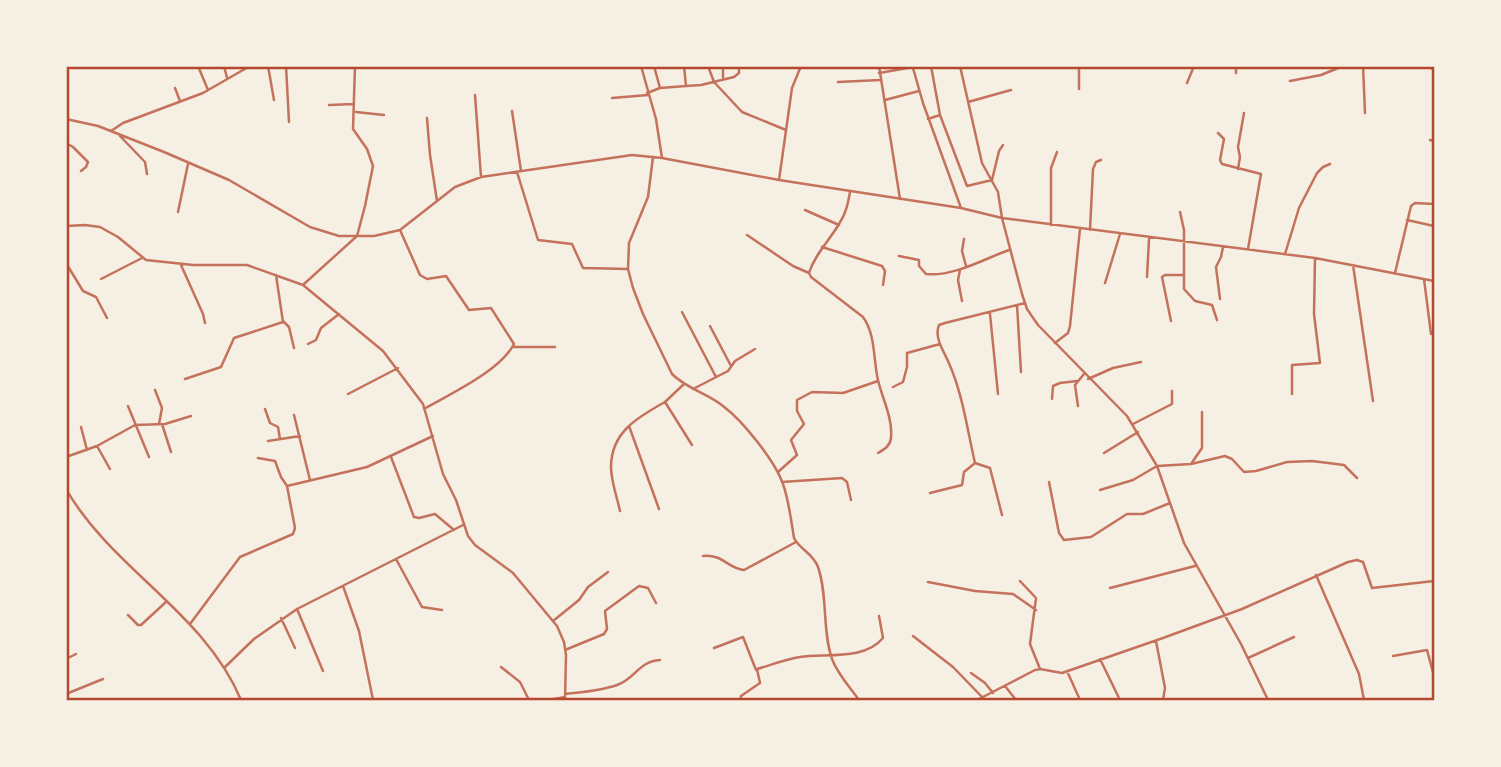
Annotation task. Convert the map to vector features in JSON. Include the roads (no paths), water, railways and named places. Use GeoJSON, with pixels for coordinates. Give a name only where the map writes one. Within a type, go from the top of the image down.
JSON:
{"type":"FeatureCollection","features":[{"type":"Feature","properties":{"kind":"street"},"geometry":{"type":"LineString","coordinates":[[198,66],[208,90]]}},
{"type":"Feature","properties":{"kind":"street"},"geometry":{"type":"LineString","coordinates":[[224,66],[227,78]]}},
{"type":"Feature","properties":{"kind":"street"},"geometry":{"type":"LineString","coordinates":[[111,131],[208,90],[242,68],[250,66]]}},
{"type":"Feature","properties":{"kind":"street"},"geometry":{"type":"LineString","coordinates":[[268,66],[274,100]]}},
{"type":"Feature","properties":{"kind":"street"},"geometry":{"type":"LineString","coordinates":[[286,66],[289,122]]}},
{"type":"Feature","properties":{"kind":"street"},"geometry":{"type":"LineString","coordinates":[[303,285],[357,236],[373,166],[367,149],[355,133],[355,66]]}},
{"type":"Feature","properties":{"kind":"street"},"geometry":{"type":"LineString","coordinates":[[641,66],[656,119],[662,158]]}},
{"type":"Feature","properties":{"kind":"street"},"geometry":{"type":"LineString","coordinates":[[654,66],[660,88]]}},
{"type":"Feature","properties":{"kind":"street"},"geometry":{"type":"LineString","coordinates":[[684,66],[686,86]]}},
{"type":"Feature","properties":{"kind":"street"},"geometry":{"type":"LineString","coordinates":[[708,66],[714,82],[742,112],[786,130]]}},
{"type":"Feature","properties":{"kind":"street"},"geometry":{"type":"LineString","coordinates":[[723,66],[723,79]]}},
{"type":"Feature","properties":{"kind":"street"},"geometry":{"type":"LineString","coordinates":[[612,98],[648,94],[660,88],[714,82],[737,75],[739,66]]}},
{"type":"Feature","properties":{"kind":"street"},"geometry":{"type":"LineString","coordinates":[[779,180],[792,88],[800,66]]}},
{"type":"Feature","properties":{"kind":"street"},"geometry":{"type":"LineString","coordinates":[[879,66],[900,199]]}},
{"type":"Feature","properties":{"kind":"street"},"geometry":{"type":"LineString","coordinates":[[879,73],[919,66]]}},
{"type":"Feature","properties":{"kind":"street"},"geometry":{"type":"LineString","coordinates":[[931,66],[940,115],[966,185],[992,180]]}},
{"type":"Feature","properties":{"kind":"street"},"geometry":{"type":"LineString","coordinates":[[960,66],[982,163],[998,192],[1009,250],[1025,303],[1038,326],[1139,432],[1157,466],[1179,531],[1195,566],[1248,657],[1268,701]]}},
{"type":"Feature","properties":{"kind":"street"},"geometry":{"type":"LineString","coordinates":[[1079,66],[1079,89]]}},
{"type":"Feature","properties":{"kind":"street"},"geometry":{"type":"LineString","coordinates":[[1187,83],[1194,66]]}},
{"type":"Feature","properties":{"kind":"street"},"geometry":{"type":"LineString","coordinates":[[1236,66],[1236,72]]}},
{"type":"Feature","properties":{"kind":"street"},"geometry":{"type":"LineString","coordinates":[[1290,81],[1321,75],[1343,66]]}},
{"type":"Feature","properties":{"kind":"street"},"geometry":{"type":"LineString","coordinates":[[1363,66],[1366,113]]}},
{"type":"Feature","properties":{"kind":"street"},"geometry":{"type":"LineString","coordinates":[[913,68],[928,119],[961,208]]}},
{"type":"Feature","properties":{"kind":"street"},"geometry":{"type":"LineString","coordinates":[[838,82],[880,80]]}},
{"type":"Feature","properties":{"kind":"street"},"geometry":{"type":"LineString","coordinates":[[175,88],[180,101]]}},
{"type":"Feature","properties":{"kind":"street"},"geometry":{"type":"LineString","coordinates":[[968,102],[1011,90]]}},
{"type":"Feature","properties":{"kind":"street"},"geometry":{"type":"LineString","coordinates":[[883,100],[919,91]]}},
{"type":"Feature","properties":{"kind":"street"},"geometry":{"type":"LineString","coordinates":[[475,95],[481,177]]}},
{"type":"Feature","properties":{"kind":"street"},"geometry":{"type":"LineString","coordinates":[[329,105],[354,104]]}},
{"type":"Feature","properties":{"kind":"street"},"geometry":{"type":"LineString","coordinates":[[512,111],[519,172],[538,240],[572,244],[583,268],[628,269]]}},
{"type":"Feature","properties":{"kind":"street"},"geometry":{"type":"LineString","coordinates":[[355,112],[384,115]]}},
{"type":"Feature","properties":{"kind":"street"},"geometry":{"type":"LineString","coordinates":[[1238,169],[1238,147],[1244,113]]}},
{"type":"Feature","properties":{"kind":"street"},"geometry":{"type":"LineString","coordinates":[[928,119],[940,115]]}},
{"type":"Feature","properties":{"kind":"street"},"geometry":{"type":"LineString","coordinates":[[427,118],[437,201]]}},
{"type":"Feature","properties":{"kind":"street"},"geometry":{"type":"LineString","coordinates":[[66,119],[88,122],[229,180],[310,227],[339,236],[383,234],[400,230],[456,187],[481,177],[632,155],[961,208],[1002,218],[1315,258],[1434,281]]}},
{"type":"Feature","properties":{"kind":"street"},"geometry":{"type":"LineString","coordinates":[[1217,133],[1224,139],[1221,163],[1261,174],[1248,249]]}},
{"type":"Feature","properties":{"kind":"street"},"geometry":{"type":"LineString","coordinates":[[118,134],[145,162],[147,174]]}},
{"type":"Feature","properties":{"kind":"street"},"geometry":{"type":"LineString","coordinates":[[66,143],[88,162],[81,171]]}},
{"type":"Feature","properties":{"kind":"street"},"geometry":{"type":"LineString","coordinates":[[992,180],[1003,145]]}},
{"type":"Feature","properties":{"kind":"street"},"geometry":{"type":"LineString","coordinates":[[1051,225],[1051,168],[1057,152]]}},
{"type":"Feature","properties":{"kind":"street"},"geometry":{"type":"LineString","coordinates":[[653,157],[648,197],[629,243],[628,269],[633,288],[672,374],[684,384],[725,407],[750,434],[778,472],[796,542],[810,552],[818,568],[831,656],[839,674],[859,701]]}},
{"type":"Feature","properties":{"kind":"street"},"geometry":{"type":"LineString","coordinates":[[1090,230],[1093,169],[1096,162],[1101,160]]}},
{"type":"Feature","properties":{"kind":"street"},"geometry":{"type":"LineString","coordinates":[[178,212],[188,164]]}},
{"type":"Feature","properties":{"kind":"street"},"geometry":{"type":"LineString","coordinates":[[1285,254],[1299,208],[1317,173],[1330,164]]}},
{"type":"Feature","properties":{"kind":"street"},"geometry":{"type":"LineString","coordinates":[[809,273],[822,247],[839,225],[850,192]]}},
{"type":"Feature","properties":{"kind":"street"},"geometry":{"type":"LineString","coordinates":[[1395,273],[1413,204],[1434,204]]}},
{"type":"Feature","properties":{"kind":"street"},"geometry":{"type":"LineString","coordinates":[[804,210],[839,225]]}},
{"type":"Feature","properties":{"kind":"street"},"geometry":{"type":"LineString","coordinates":[[1180,212],[1184,242],[1185,293],[1195,301],[1212,305],[1217,320]]}},
{"type":"Feature","properties":{"kind":"street"},"geometry":{"type":"LineString","coordinates":[[1407,220],[1434,226]]}},
{"type":"Feature","properties":{"kind":"street"},"geometry":{"type":"LineString","coordinates":[[66,226],[100,227],[118,237],[142,258],[181,264],[247,265],[303,285],[377,346],[397,368],[424,409],[443,474],[456,500],[468,536],[475,545],[513,573],[560,633],[565,650],[565,697]]}},
{"type":"Feature","properties":{"kind":"street"},"geometry":{"type":"LineString","coordinates":[[1055,343],[1068,333],[1070,326],[1080,229]]}},
{"type":"Feature","properties":{"kind":"street"},"geometry":{"type":"LineString","coordinates":[[400,230],[420,275],[430,279],[446,276],[469,310],[491,308],[514,344],[513,347]]}},
{"type":"Feature","properties":{"kind":"street"},"geometry":{"type":"LineString","coordinates":[[1105,283],[1120,234]]}},
{"type":"Feature","properties":{"kind":"street"},"geometry":{"type":"LineString","coordinates":[[747,235],[793,266],[809,273],[866,320],[873,341],[878,381],[887,411],[891,441],[888,447],[878,453]]}},
{"type":"Feature","properties":{"kind":"street"},"geometry":{"type":"LineString","coordinates":[[1147,277],[1150,237]]}},
{"type":"Feature","properties":{"kind":"street"},"geometry":{"type":"LineString","coordinates":[[964,239],[962,251],[966,266]]}},
{"type":"Feature","properties":{"kind":"street"},"geometry":{"type":"LineString","coordinates":[[1220,299],[1216,267],[1223,246]]}},
{"type":"Feature","properties":{"kind":"street"},"geometry":{"type":"LineString","coordinates":[[822,247],[882,267],[885,271],[883,285]]}},
{"type":"Feature","properties":{"kind":"street"},"geometry":{"type":"LineString","coordinates":[[899,256],[919,260],[919,266],[926,274],[941,274],[1009,250]]}},
{"type":"Feature","properties":{"kind":"street"},"geometry":{"type":"LineString","coordinates":[[101,279],[142,258]]}},
{"type":"Feature","properties":{"kind":"street"},"geometry":{"type":"LineString","coordinates":[[1292,394],[1292,365],[1320,363],[1313,310],[1315,258]]}},
{"type":"Feature","properties":{"kind":"street"},"geometry":{"type":"LineString","coordinates":[[66,263],[83,291],[96,297],[107,318]]}},
{"type":"Feature","properties":{"kind":"street"},"geometry":{"type":"LineString","coordinates":[[181,264],[205,323]]}},
{"type":"Feature","properties":{"kind":"street"},"geometry":{"type":"LineString","coordinates":[[1353,265],[1373,401]]}},
{"type":"Feature","properties":{"kind":"street"},"geometry":{"type":"LineString","coordinates":[[960,268],[958,280],[962,301]]}},
{"type":"Feature","properties":{"kind":"street"},"geometry":{"type":"LineString","coordinates":[[276,275],[283,321],[289,327],[294,348]]}},
{"type":"Feature","properties":{"kind":"street"},"geometry":{"type":"LineString","coordinates":[[1171,321],[1162,277],[1183,275]]}},
{"type":"Feature","properties":{"kind":"street"},"geometry":{"type":"LineString","coordinates":[[1424,279],[1431,334]]}},
{"type":"Feature","properties":{"kind":"street"},"geometry":{"type":"LineString","coordinates":[[975,463],[962,399],[937,330],[939,325],[1025,303]]}},
{"type":"Feature","properties":{"kind":"street"},"geometry":{"type":"LineString","coordinates":[[1017,305],[1021,372]]}},
{"type":"Feature","properties":{"kind":"street"},"geometry":{"type":"LineString","coordinates":[[682,312],[716,377]]}},
{"type":"Feature","properties":{"kind":"street"},"geometry":{"type":"LineString","coordinates":[[990,313],[998,394]]}},
{"type":"Feature","properties":{"kind":"street"},"geometry":{"type":"LineString","coordinates":[[308,344],[316,341],[321,328],[339,314]]}},
{"type":"Feature","properties":{"kind":"street"},"geometry":{"type":"LineString","coordinates":[[185,379],[221,367],[234,338],[281,324],[283,321]]}},
{"type":"Feature","properties":{"kind":"street"},"geometry":{"type":"LineString","coordinates":[[710,326],[731,366]]}},
{"type":"Feature","properties":{"kind":"street"},"geometry":{"type":"LineString","coordinates":[[893,387],[903,382],[907,353],[940,344]]}},
{"type":"Feature","properties":{"kind":"street"},"geometry":{"type":"LineString","coordinates":[[424,409],[469,383],[497,363],[513,347],[555,347]]}},
{"type":"Feature","properties":{"kind":"street"},"geometry":{"type":"LineString","coordinates":[[693,389],[728,371],[755,349]]}},
{"type":"Feature","properties":{"kind":"street"},"geometry":{"type":"LineString","coordinates":[[1088,379],[1114,368],[1141,362]]}},
{"type":"Feature","properties":{"kind":"street"},"geometry":{"type":"LineString","coordinates":[[348,394],[397,368]]}},
{"type":"Feature","properties":{"kind":"street"},"geometry":{"type":"LineString","coordinates":[[1078,405],[1074,391],[1077,381],[1084,374]]}},
{"type":"Feature","properties":{"kind":"street"},"geometry":{"type":"LineString","coordinates":[[778,472],[797,455],[791,440],[804,425],[797,411],[797,400],[811,392],[843,393],[878,381]]}},
{"type":"Feature","properties":{"kind":"street"},"geometry":{"type":"LineString","coordinates":[[1052,399],[1055,384],[1077,381]]}},
{"type":"Feature","properties":{"kind":"street"},"geometry":{"type":"LineString","coordinates":[[620,511],[611,469],[618,436],[684,384]]}},
{"type":"Feature","properties":{"kind":"street"},"geometry":{"type":"LineString","coordinates":[[155,390],[162,408],[160,424],[172,452]]}},
{"type":"Feature","properties":{"kind":"street"},"geometry":{"type":"LineString","coordinates":[[1133,424],[1172,404],[1172,391]]}},
{"type":"Feature","properties":{"kind":"street"},"geometry":{"type":"LineString","coordinates":[[664,402],[691,445]]}},
{"type":"Feature","properties":{"kind":"street"},"geometry":{"type":"LineString","coordinates":[[128,405],[149,457]]}},
{"type":"Feature","properties":{"kind":"street"},"geometry":{"type":"LineString","coordinates":[[264,409],[270,423],[278,427],[280,439]]}},
{"type":"Feature","properties":{"kind":"street"},"geometry":{"type":"LineString","coordinates":[[1191,464],[1202,448],[1202,412]]}},
{"type":"Feature","properties":{"kind":"street"},"geometry":{"type":"LineString","coordinates":[[294,415],[310,480]]}},
{"type":"Feature","properties":{"kind":"street"},"geometry":{"type":"LineString","coordinates":[[66,457],[97,446],[135,425],[160,424],[191,416]]}},
{"type":"Feature","properties":{"kind":"street"},"geometry":{"type":"LineString","coordinates":[[629,426],[659,509]]}},
{"type":"Feature","properties":{"kind":"street"},"geometry":{"type":"LineString","coordinates":[[81,427],[87,450]]}},
{"type":"Feature","properties":{"kind":"street"},"geometry":{"type":"LineString","coordinates":[[1104,453],[1139,432]]}},
{"type":"Feature","properties":{"kind":"street"},"geometry":{"type":"LineString","coordinates":[[268,441],[300,436]]}},
{"type":"Feature","properties":{"kind":"street"},"geometry":{"type":"LineString","coordinates":[[287,486],[367,467],[433,436]]}},
{"type":"Feature","properties":{"kind":"street"},"geometry":{"type":"LineString","coordinates":[[97,446],[110,469]]}},
{"type":"Feature","properties":{"kind":"street"},"geometry":{"type":"LineString","coordinates":[[391,457],[414,517],[435,514],[454,530]]}},
{"type":"Feature","properties":{"kind":"street"},"geometry":{"type":"LineString","coordinates":[[1100,490],[1133,480],[1157,466],[1191,464],[1229,457],[1239,468],[1250,472],[1287,461],[1312,461],[1344,465],[1357,478]]}},
{"type":"Feature","properties":{"kind":"street"},"geometry":{"type":"LineString","coordinates":[[190,624],[240,557],[293,534],[295,528],[287,486],[275,461],[258,458]]}},
{"type":"Feature","properties":{"kind":"street"},"geometry":{"type":"LineString","coordinates":[[930,494],[962,485],[965,470],[975,463]]}},
{"type":"Feature","properties":{"kind":"street"},"geometry":{"type":"LineString","coordinates":[[975,463],[990,468],[1002,515]]}},
{"type":"Feature","properties":{"kind":"street"},"geometry":{"type":"LineString","coordinates":[[782,482],[842,478],[847,482],[851,500]]}},
{"type":"Feature","properties":{"kind":"street"},"geometry":{"type":"LineString","coordinates":[[1049,482],[1059,533],[1064,540],[1091,537],[1127,514],[1143,514],[1170,503]]}},
{"type":"Feature","properties":{"kind":"street"},"geometry":{"type":"LineString","coordinates":[[66,489],[85,519],[190,624],[225,668],[241,701]]}},
{"type":"Feature","properties":{"kind":"street"},"geometry":{"type":"LineString","coordinates":[[225,668],[254,639],[281,618],[463,525]]}},
{"type":"Feature","properties":{"kind":"street"},"geometry":{"type":"LineString","coordinates":[[703,556],[717,556],[738,570],[744,570],[796,542]]}},
{"type":"Feature","properties":{"kind":"street"},"geometry":{"type":"LineString","coordinates":[[396,559],[422,607],[442,610]]}},
{"type":"Feature","properties":{"kind":"street"},"geometry":{"type":"LineString","coordinates":[[977,701],[1040,668],[1055,673],[1067,671],[1156,641],[1225,616],[1316,575],[1357,560],[1363,562],[1372,588],[1434,581]]}},
{"type":"Feature","properties":{"kind":"street"},"geometry":{"type":"LineString","coordinates":[[1110,588],[1195,566]]}},
{"type":"Feature","properties":{"kind":"street"},"geometry":{"type":"LineString","coordinates":[[553,621],[579,600],[588,587],[608,572]]}},
{"type":"Feature","properties":{"kind":"street"},"geometry":{"type":"LineString","coordinates":[[1316,575],[1359,674],[1364,701]]}},
{"type":"Feature","properties":{"kind":"street"},"geometry":{"type":"LineString","coordinates":[[1020,581],[1037,598],[1030,644],[1040,668]]}},
{"type":"Feature","properties":{"kind":"street"},"geometry":{"type":"LineString","coordinates":[[928,582],[975,591],[1013,594],[1036,610]]}},
{"type":"Feature","properties":{"kind":"street"},"geometry":{"type":"LineString","coordinates":[[343,586],[359,631],[373,701]]}},
{"type":"Feature","properties":{"kind":"street"},"geometry":{"type":"LineString","coordinates":[[565,650],[604,634],[607,629],[605,611],[639,586],[648,588],[656,603]]}},
{"type":"Feature","properties":{"kind":"street"},"geometry":{"type":"LineString","coordinates":[[128,615],[141,625],[167,601]]}},
{"type":"Feature","properties":{"kind":"street"},"geometry":{"type":"LineString","coordinates":[[297,609],[323,671]]}},
{"type":"Feature","properties":{"kind":"street"},"geometry":{"type":"LineString","coordinates":[[756,670],[801,656],[860,652],[882,640],[879,616]]}},
{"type":"Feature","properties":{"kind":"street"},"geometry":{"type":"LineString","coordinates":[[281,618],[295,648]]}},
{"type":"Feature","properties":{"kind":"street"},"geometry":{"type":"LineString","coordinates":[[913,636],[953,667],[983,698]]}},
{"type":"Feature","properties":{"kind":"street"},"geometry":{"type":"LineString","coordinates":[[714,648],[743,637],[760,683],[741,696],[740,701]]}},
{"type":"Feature","properties":{"kind":"street"},"geometry":{"type":"LineString","coordinates":[[1248,657],[1294,637]]}},
{"type":"Feature","properties":{"kind":"street"},"geometry":{"type":"LineString","coordinates":[[1156,641],[1165,688],[1163,701]]}},
{"type":"Feature","properties":{"kind":"street"},"geometry":{"type":"LineString","coordinates":[[1393,656],[1427,650],[1434,676]]}},
{"type":"Feature","properties":{"kind":"street"},"geometry":{"type":"LineString","coordinates":[[66,659],[76,654]]}},
{"type":"Feature","properties":{"kind":"street"},"geometry":{"type":"LineString","coordinates":[[1100,659],[1119,698]]}},
{"type":"Feature","properties":{"kind":"street"},"geometry":{"type":"LineString","coordinates":[[548,701],[617,685],[631,677],[639,667],[653,660],[660,660]]}},
{"type":"Feature","properties":{"kind":"street"},"geometry":{"type":"LineString","coordinates":[[501,667],[520,682],[529,701]]}},
{"type":"Feature","properties":{"kind":"street"},"geometry":{"type":"LineString","coordinates":[[1067,671],[1080,701]]}},
{"type":"Feature","properties":{"kind":"street"},"geometry":{"type":"LineString","coordinates":[[971,673],[985,683],[992,693]]}},
{"type":"Feature","properties":{"kind":"street"},"geometry":{"type":"LineString","coordinates":[[66,694],[103,679]]}},
{"type":"Feature","properties":{"kind":"street"},"geometry":{"type":"LineString","coordinates":[[1005,686],[1016,701]]}}]}
